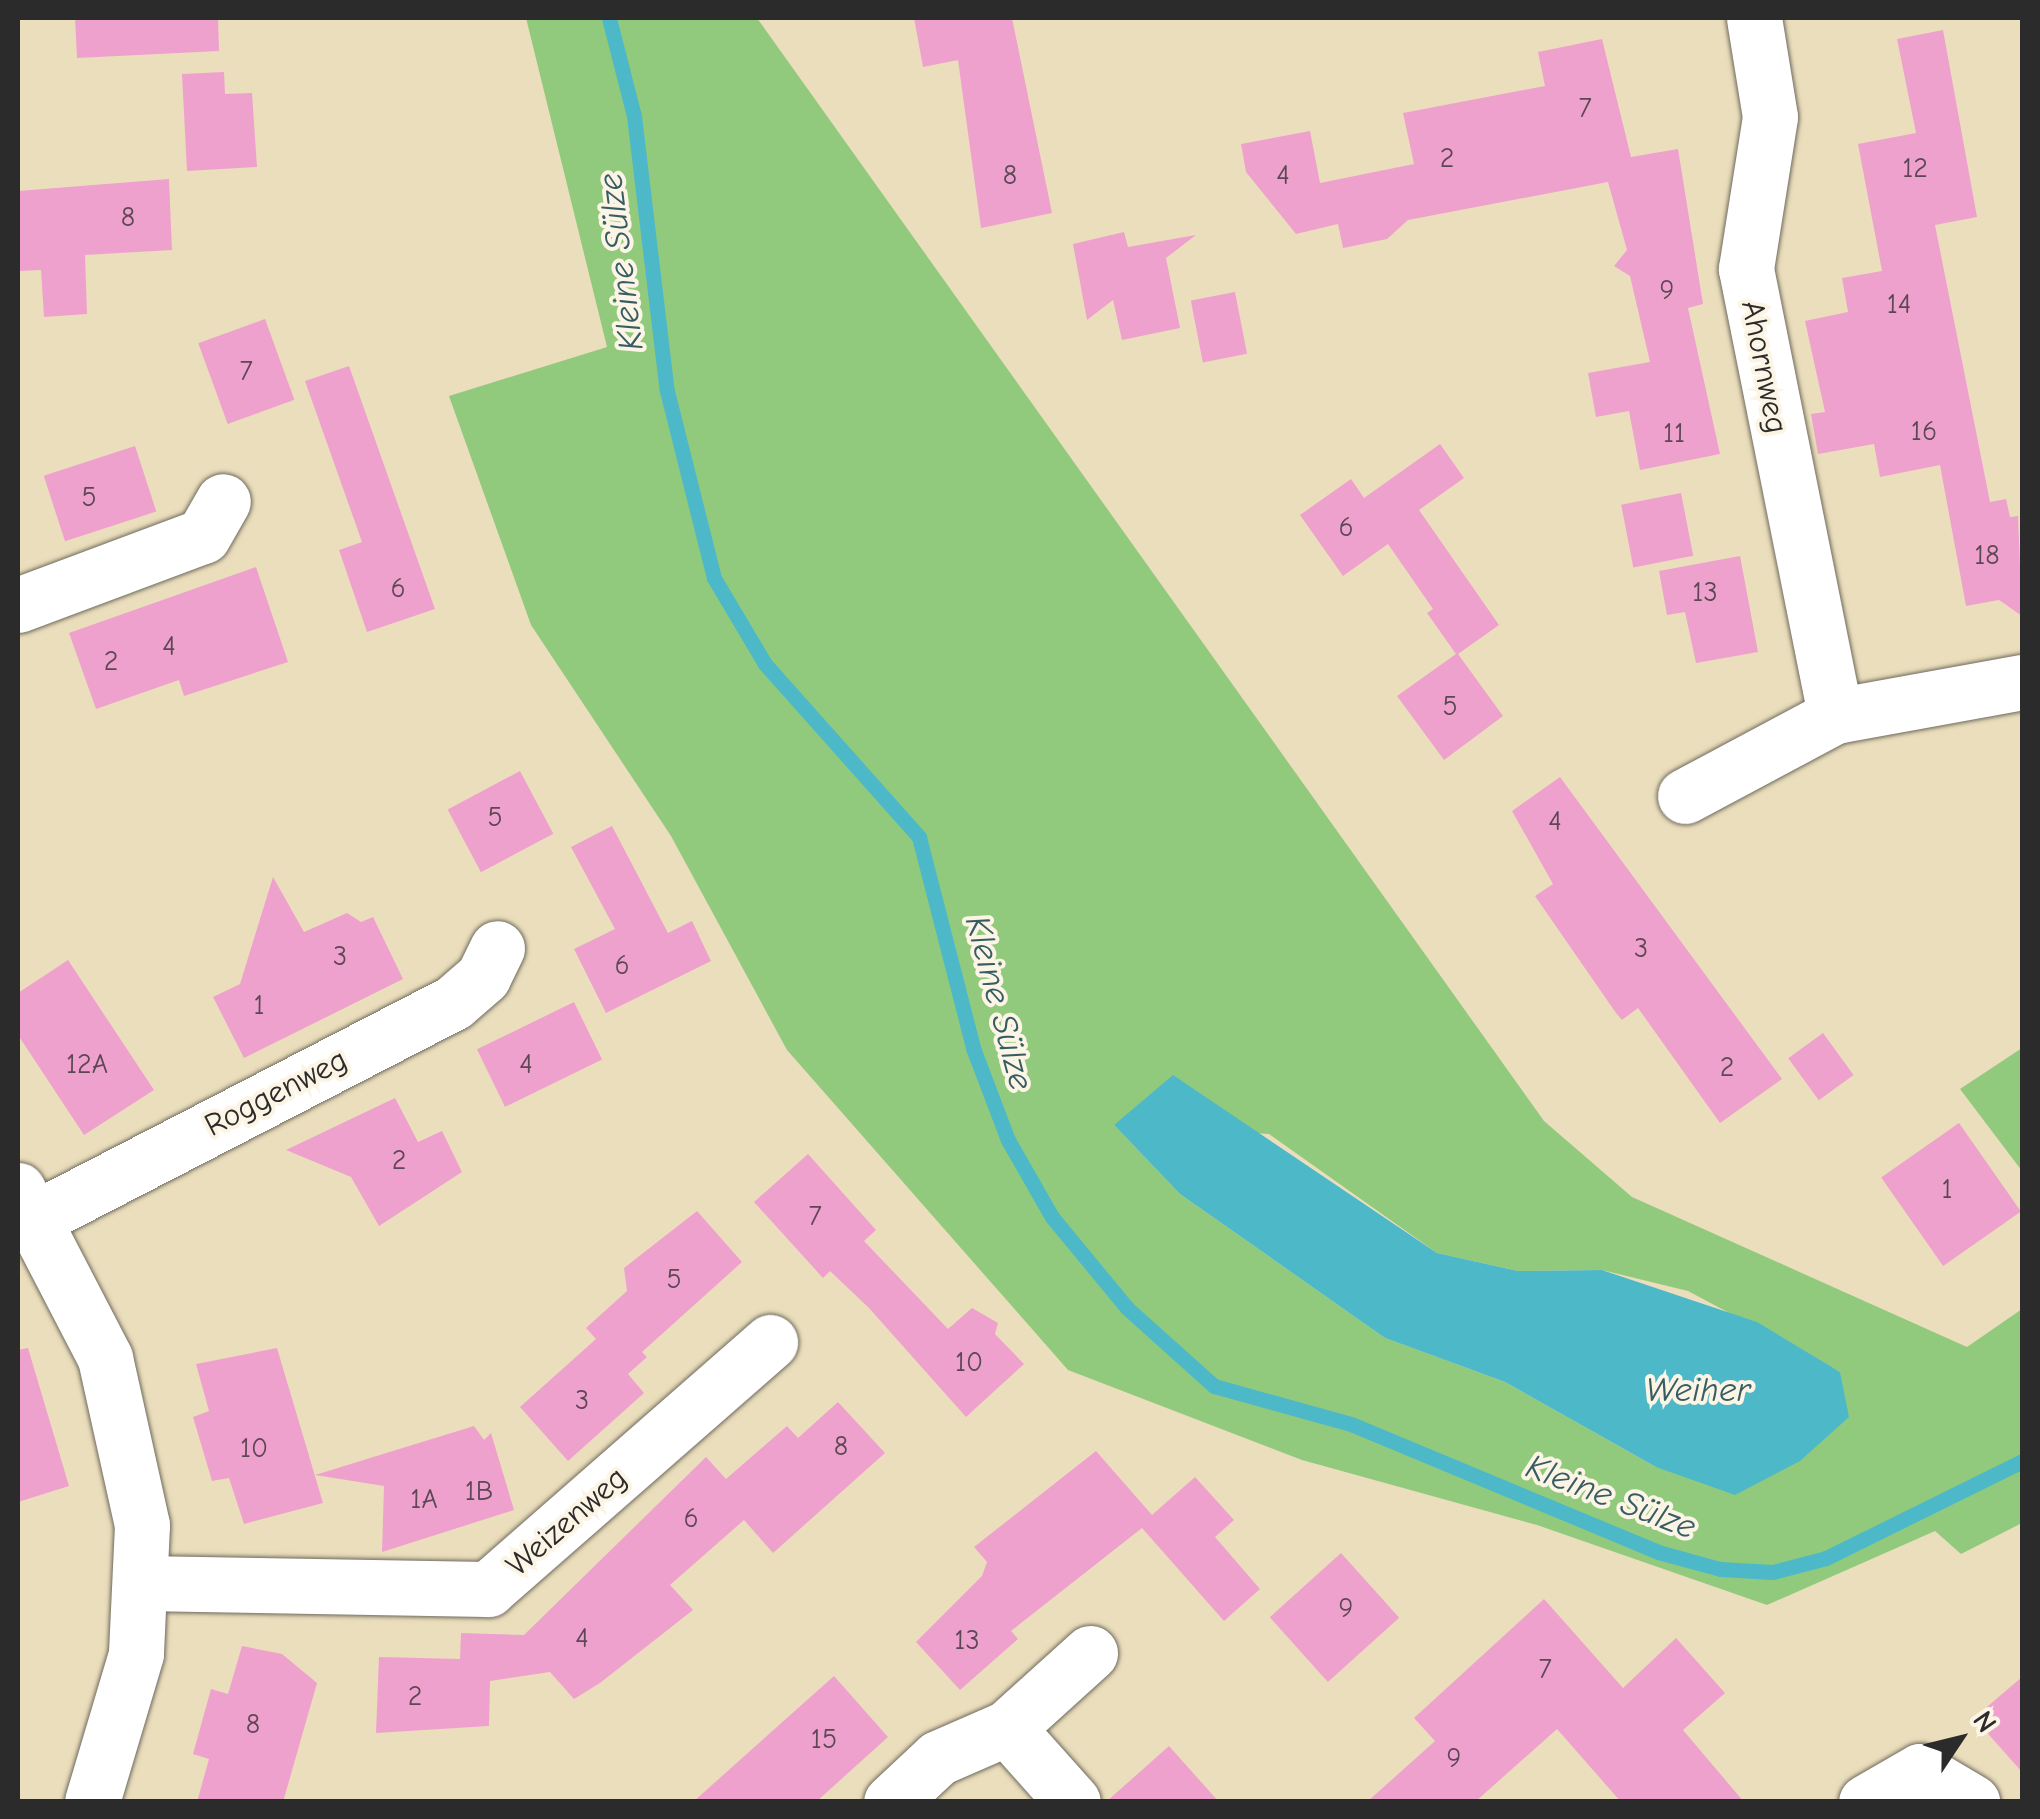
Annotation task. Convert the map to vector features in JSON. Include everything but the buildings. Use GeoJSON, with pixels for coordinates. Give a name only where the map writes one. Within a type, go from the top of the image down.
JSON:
{"type":"FeatureCollection","features":[{"type":"Feature","properties":{"kind":"street","name":"Ahornweg"},"geometry":{"type":"LineString","coordinates":[[1754,18],[1770,117],[1746,269],[1835,716]]}},
{"type":"Feature","properties":{"kind":"street"},"geometry":{"type":"LineString","coordinates":[[18,605],[203,536],[223,501]]}},
{"type":"Feature","properties":{"kind":"street"},"geometry":{"type":"LineString","coordinates":[[1686,796],[1835,716],[2022,682]]}},
{"type":"Feature","properties":{"kind":"street","name":"Roggenweg"},"geometry":{"type":"LineString","coordinates":[[27,1204],[453,1003],[483,977],[497,948]]}},
{"type":"Feature","properties":{"kind":"street"},"geometry":{"type":"LineString","coordinates":[[27,1204],[117,1390],[142,1525],[141,1583],[128,1691],[92,1802]]}},
{"type":"Feature","properties":{"kind":"street","name":"Weizenweg"},"geometry":{"type":"LineString","coordinates":[[141,1583],[488,1589],[770,1342]]}},
{"type":"Feature","properties":{"kind":"street"},"geometry":{"type":"LineString","coordinates":[[890,1802],[938,1758],[1007,1728],[1090,1654]]}},
{"type":"Feature","properties":{"kind":"street"},"geometry":{"type":"LineString","coordinates":[[1007,1728],[1073,1802]]}},
{"type":"Feature","properties":{"kind":"street"},"geometry":{"type":"LineString","coordinates":[[1866,1802],[1920,1771],[1972,1802]]}},
{"type":"Feature","properties":{"kind":"green space"},"geometry":{"type":"Polygon","coordinates":[[[526,18],[757,18],[1544,1121],[1632,1197],[1967,1347],[2022,1309],[2022,1523],[1961,1554],[1935,1531],[1767,1605],[1537,1525],[1302,1460],[1068,1370],[787,1050],[671,836],[531,625],[449,396],[607,347],[526,18]],[[1114,1125],[1180,1194],[1385,1338],[1505,1382],[1656,1467],[1840,1372],[1688,1291],[1602,1270],[1518,1271],[1437,1253],[1269,1134],[1114,1125]]]}},
{"type":"Feature","properties":{"kind":"green space"},"geometry":{"type":"Polygon","coordinates":[[[2022,1048],[2022,1171],[1960,1089],[2022,1048]]]}},
{"type":"Feature","properties":{"kind":"water","name":"Weiher"},"geometry":{"type":"Polygon","coordinates":[[[1173,1075],[1437,1253],[1518,1271],[1602,1270],[1757,1322],[1840,1372],[1849,1417],[1800,1461],[1735,1495],[1656,1467],[1505,1382],[1385,1338],[1180,1194],[1114,1125],[1173,1075]]]}},
{"type":"Feature","properties":{"kind":"waterway","name":"Kleine Sülze"},"geometry":{"type":"LineString","coordinates":[[609,18],[634,116],[667,391],[714,578],[765,664],[919,837],[973,1048],[1008,1140],[1052,1217],[1127,1308],[1214,1386],[1351,1424],[1658,1552],[1720,1569],[1773,1572],[1826,1558],[2022,1461]]}}]}
